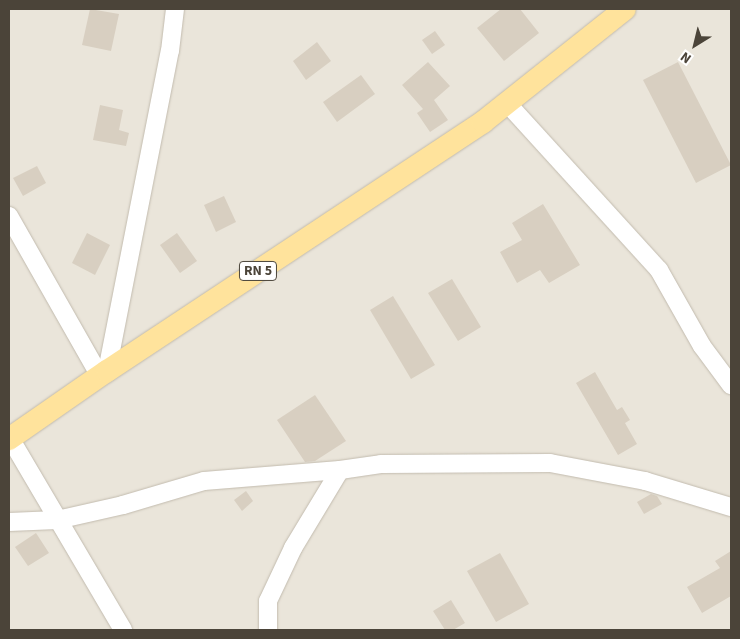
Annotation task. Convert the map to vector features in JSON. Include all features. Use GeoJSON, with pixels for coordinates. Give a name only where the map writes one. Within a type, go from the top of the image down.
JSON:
{"type":"FeatureCollection","features":[{"type":"Feature","properties":{"kind":"main road","name":"RN 5"},"geometry":{"type":"LineString","coordinates":[[10,438],[104,373],[483,122],[625,9]]}},
{"type":"Feature","properties":{"kind":"street"},"geometry":{"type":"LineString","coordinates":[[104,373],[170,51],[176,9]]}},
{"type":"Feature","properties":{"kind":"street"},"geometry":{"type":"LineString","coordinates":[[507,103],[658,270],[702,346],[731,385]]}},
{"type":"Feature","properties":{"kind":"street"},"geometry":{"type":"LineString","coordinates":[[9,216],[104,373]]}},
{"type":"Feature","properties":{"kind":"street"},"geometry":{"type":"LineString","coordinates":[[10,438],[123,630]]}},
{"type":"Feature","properties":{"kind":"street"},"geometry":{"type":"LineString","coordinates":[[9,522],[57,520],[123,505],[204,481],[340,470],[381,464],[550,463],[645,481],[731,507]]}},
{"type":"Feature","properties":{"kind":"street"},"geometry":{"type":"LineString","coordinates":[[268,630],[268,601],[293,548],[340,470]]}},
{"type":"Feature","properties":{"kind":"shaded area"},"geometry":{"type":"Polygon","coordinates":[[[9,9],[731,9],[731,630],[9,630],[9,9]]]}},
{"type":"Feature","properties":{"kind":"building"},"geometry":{"type":"Polygon","coordinates":[[[90,9],[119,14],[111,51],[82,45],[90,9]]]}},
{"type":"Feature","properties":{"kind":"building"},"geometry":{"type":"Polygon","coordinates":[[[501,9],[520,9],[539,33],[504,61],[477,28],[501,9]]]}},
{"type":"Feature","properties":{"kind":"building"},"geometry":{"type":"Polygon","coordinates":[[[435,31],[445,45],[432,54],[422,40],[435,31]]]}},
{"type":"Feature","properties":{"kind":"building"},"geometry":{"type":"Polygon","coordinates":[[[317,42],[331,61],[306,80],[293,61],[317,42]]]}},
{"type":"Feature","properties":{"kind":"building"},"geometry":{"type":"Polygon","coordinates":[[[428,62],[450,86],[434,100],[448,120],[430,132],[417,113],[423,109],[402,85],[428,62]]]}},
{"type":"Feature","properties":{"kind":"building"},"geometry":{"type":"Polygon","coordinates":[[[678,62],[731,165],[696,183],[643,80],[678,62]]]}},
{"type":"Feature","properties":{"kind":"building"},"geometry":{"type":"Polygon","coordinates":[[[361,75],[375,94],[337,122],[323,102],[361,75]]]}},
{"type":"Feature","properties":{"kind":"building"},"geometry":{"type":"Polygon","coordinates":[[[100,105],[123,110],[119,130],[129,133],[126,146],[93,140],[100,105]]]}},
{"type":"Feature","properties":{"kind":"building"},"geometry":{"type":"Polygon","coordinates":[[[37,166],[46,183],[23,196],[13,178],[37,166]]]}},
{"type":"Feature","properties":{"kind":"building"},"geometry":{"type":"Polygon","coordinates":[[[224,196],[236,222],[216,232],[204,205],[224,196]]]}},
{"type":"Feature","properties":{"kind":"building"},"geometry":{"type":"Polygon","coordinates":[[[543,204],[580,265],[549,283],[540,270],[517,283],[500,252],[522,240],[512,223],[543,204]]]}},
{"type":"Feature","properties":{"kind":"building"},"geometry":{"type":"Polygon","coordinates":[[[87,233],[110,245],[95,275],[72,263],[87,233]]]}},
{"type":"Feature","properties":{"kind":"building"},"geometry":{"type":"Polygon","coordinates":[[[177,233],[197,261],[180,273],[160,245],[177,233]]]}},
{"type":"Feature","properties":{"kind":"building"},"geometry":{"type":"Polygon","coordinates":[[[452,279],[481,327],[458,341],[428,293],[452,279]]]}},
{"type":"Feature","properties":{"kind":"building"},"geometry":{"type":"Polygon","coordinates":[[[393,296],[435,365],[411,379],[370,310],[393,296]]]}},
{"type":"Feature","properties":{"kind":"building"},"geometry":{"type":"Polygon","coordinates":[[[595,372],[617,410],[622,407],[630,420],[625,423],[637,444],[618,455],[576,383],[595,372]]]}},
{"type":"Feature","properties":{"kind":"building"},"geometry":{"type":"Polygon","coordinates":[[[315,395],[346,441],[315,461],[305,462],[277,420],[315,395]]]}},
{"type":"Feature","properties":{"kind":"building"},"geometry":{"type":"Polygon","coordinates":[[[246,491],[253,501],[242,511],[234,500],[246,491]]]}},
{"type":"Feature","properties":{"kind":"building"},"geometry":{"type":"Polygon","coordinates":[[[651,494],[657,496],[662,504],[644,514],[637,502],[651,494]]]}},
{"type":"Feature","properties":{"kind":"building"},"geometry":{"type":"Polygon","coordinates":[[[36,533],[49,553],[28,566],[15,547],[36,533]]]}},
{"type":"Feature","properties":{"kind":"building"},"geometry":{"type":"Polygon","coordinates":[[[731,551],[731,596],[702,613],[687,587],[720,568],[715,561],[731,551]]]}},
{"type":"Feature","properties":{"kind":"building"},"geometry":{"type":"Polygon","coordinates":[[[500,553],[529,604],[496,622],[467,571],[500,553]]]}},
{"type":"Feature","properties":{"kind":"building"},"geometry":{"type":"Polygon","coordinates":[[[451,600],[465,623],[453,630],[445,630],[433,611],[451,600]]]}}]}
